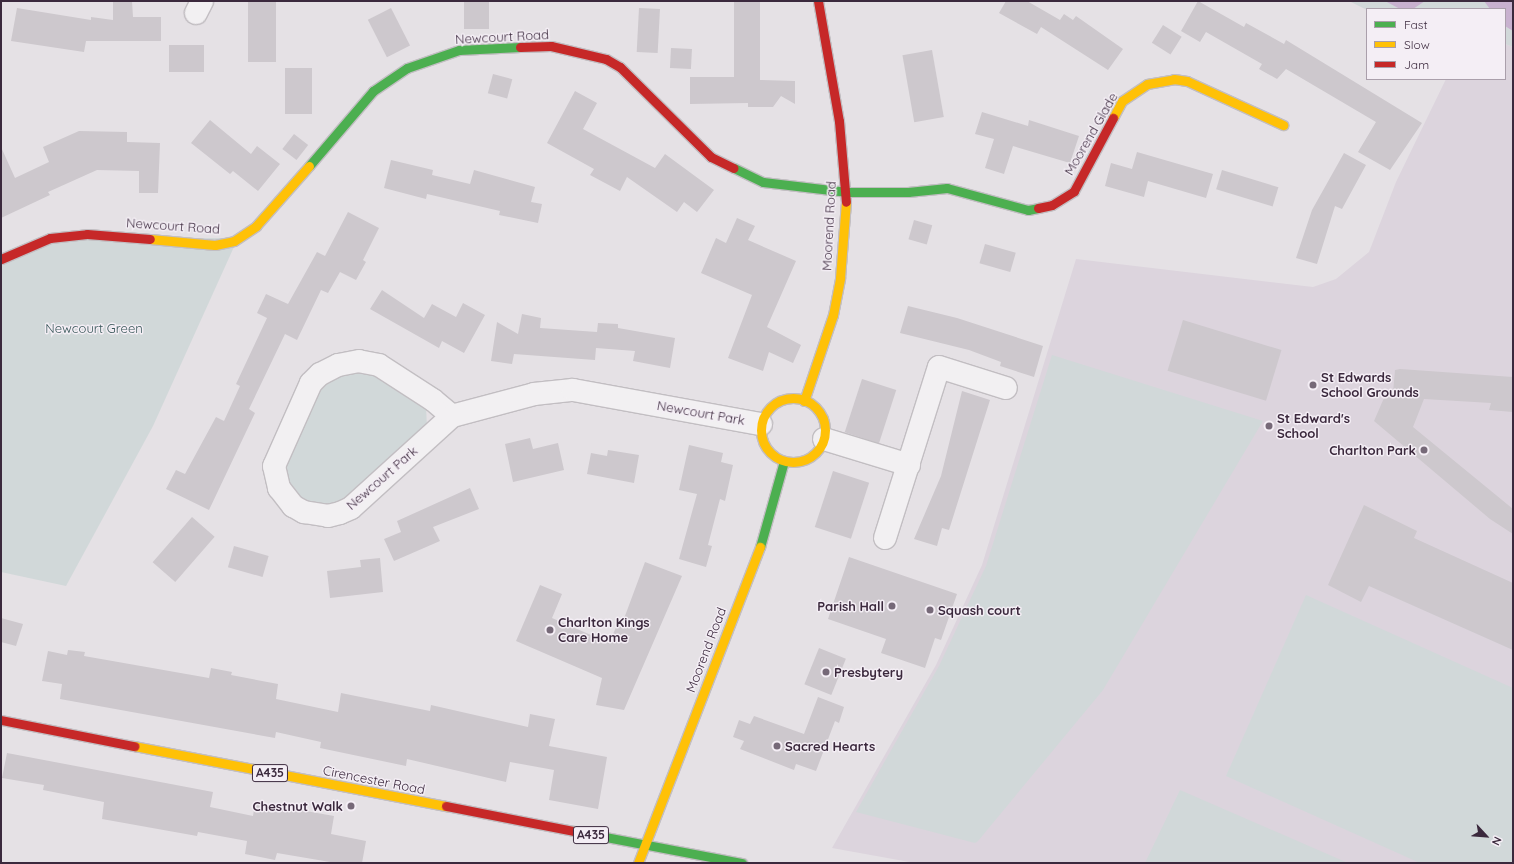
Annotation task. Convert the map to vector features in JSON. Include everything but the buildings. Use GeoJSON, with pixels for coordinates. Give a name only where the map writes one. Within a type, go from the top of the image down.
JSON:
{"type":"FeatureCollection","features":[{"type":"Feature","properties":{"kind":"street","name":"Moorend Road"},"geometry":{"type":"LineString","coordinates":[[804,401],[823,351],[833,315],[840,278],[847,192],[839,121],[818,1]]}},
{"type":"Feature","properties":{"kind":"street","name":"Newcourt Road"},"geometry":{"type":"LineString","coordinates":[[1,259],[50,238],[87,234],[215,245],[234,240],[256,226],[280,201],[373,91],[408,68],[458,50],[551,46],[590,53],[620,67],[692,142],[727,168],[763,182],[847,192]]}},
{"type":"Feature","properties":{"kind":"street","name":"Moorend Glade"},"geometry":{"type":"LineString","coordinates":[[847,192],[908,192],[947,188],[1016,208],[1052,205],[1074,191],[1122,101],[1138,89],[1160,80],[1174,79],[1201,85],[1284,125]]}},
{"type":"Feature","properties":{"kind":"street","name":"Newcourt Park"},"geometry":{"type":"LineString","coordinates":[[452,416],[433,400],[379,365],[358,361],[338,364],[320,374],[311,383],[274,466],[279,488],[293,506],[304,512],[328,516],[340,513],[351,508],[452,416],[534,394],[573,390],[761,424]]}},
{"type":"Feature","properties":{"kind":"street"},"geometry":{"type":"LineString","coordinates":[[885,538],[939,367],[1006,388]]}},
{"type":"Feature","properties":{"kind":"street"},"geometry":{"type":"LineString","coordinates":[[786,399],[804,401],[819,412],[823,420],[824,439],[808,458],[784,461],[775,457],[765,447],[761,424],[767,411],[778,402],[786,399]]}},
{"type":"Feature","properties":{"kind":"street"},"geometry":{"type":"LineString","coordinates":[[824,439],[909,465]]}},
{"type":"Feature","properties":{"kind":"street","name":"Moorend Road"},"geometry":{"type":"LineString","coordinates":[[638,863],[643,845],[768,526],[784,461]]}},
{"type":"Feature","properties":{"kind":"street","name":"Cirencester Road"},"geometry":{"type":"LineString","coordinates":[[1,720],[742,863]]}},
{"type":"Feature","properties":{"kind":"shaded area"},"geometry":{"type":"Polygon","coordinates":[[[1385,1],[1425,1],[1414,8],[1398,8],[1385,1]]]}},
{"type":"Feature","properties":{"kind":"shaded area"},"geometry":{"type":"Polygon","coordinates":[[[1484,1],[1513,1],[1513,31],[1506,27],[1506,8],[1489,8],[1484,1]]]}},
{"type":"Feature","properties":{"kind":"shaded area","name":"St Edward's School"},"geometry":{"type":"Polygon","coordinates":[[[1506,44],[1513,47],[1513,863],[915,863],[832,848],[936,665],[982,565],[1076,259],[1313,287],[1336,279],[1369,252],[1396,182],[1446,80],[1506,80],[1506,44]]]}},
{"type":"Feature","properties":{"kind":"green space"},"geometry":{"type":"Polygon","coordinates":[[[1349,1],[1513,1],[1513,47],[1506,44],[1506,8],[1366,8],[1366,10],[1349,1]]]}},
{"type":"Feature","properties":{"kind":"green space","name":"Newcourt Green"},"geometry":{"type":"Polygon","coordinates":[[[50,238],[238,238],[153,426],[66,586],[1,572],[1,259],[50,238]]]}},
{"type":"Feature","properties":{"kind":"green space"},"geometry":{"type":"Polygon","coordinates":[[[1052,355],[1263,421],[1103,690],[978,841],[975,843],[856,812],[939,666],[986,566],[1052,355]]]}},
{"type":"Feature","properties":{"kind":"green space"},"geometry":{"type":"Polygon","coordinates":[[[370,369],[426,406],[427,428],[350,498],[333,506],[314,506],[296,495],[290,486],[285,466],[323,384],[331,377],[370,369]]]}},
{"type":"Feature","properties":{"kind":"green space"},"geometry":{"type":"Polygon","coordinates":[[[1306,595],[1513,688],[1513,863],[1420,863],[1226,776],[1306,595]]]}},
{"type":"Feature","properties":{"kind":"green space"},"geometry":{"type":"Polygon","coordinates":[[[1180,790],[1348,863],[1145,863],[1180,790]]]}},
{"type":"Feature","properties":{"kind":"traffic: fast"},"geometry":{"type":"LineString","coordinates":[[309,166],[373,91],[407,68],[459,50],[520,47]]}},
{"type":"Feature","properties":{"kind":"traffic: fast"},"geometry":{"type":"LineString","coordinates":[[734,168],[763,182],[847,192],[908,192],[947,188],[1028,210],[1038,208]]}},
{"type":"Feature","properties":{"kind":"traffic: fast"},"geometry":{"type":"LineString","coordinates":[[760,547],[784,461]]}},
{"type":"Feature","properties":{"kind":"traffic: fast"},"geometry":{"type":"LineString","coordinates":[[574,831],[742,863]]}},
{"type":"Feature","properties":{"kind":"traffic: slow"},"geometry":{"type":"LineString","coordinates":[[1113,118],[1122,101],[1147,84],[1174,79],[1187,81],[1283,125]]}},
{"type":"Feature","properties":{"kind":"traffic: slow"},"geometry":{"type":"LineString","coordinates":[[150,239],[215,245],[234,241],[256,226],[309,166]]}},
{"type":"Feature","properties":{"kind":"traffic: slow"},"geometry":{"type":"LineString","coordinates":[[804,401],[833,315],[840,278],[846,202]]}},
{"type":"Feature","properties":{"kind":"traffic: slow"},"geometry":{"type":"LineString","coordinates":[[793,398],[811,404],[819,412],[825,430],[819,448],[811,456],[793,462],[775,456],[767,448],[761,430],[767,412],[775,404],[793,398]]}},
{"type":"Feature","properties":{"kind":"traffic: slow"},"geometry":{"type":"LineString","coordinates":[[638,863],[760,547]]}},
{"type":"Feature","properties":{"kind":"traffic: slow"},"geometry":{"type":"LineString","coordinates":[[134,746],[446,806]]}},
{"type":"Feature","properties":{"kind":"traffic: jam"},"geometry":{"type":"LineString","coordinates":[[818,1],[839,121],[846,202]]}},
{"type":"Feature","properties":{"kind":"traffic: jam"},"geometry":{"type":"LineString","coordinates":[[520,47],[551,46],[606,59],[620,67],[711,157],[734,168]]}},
{"type":"Feature","properties":{"kind":"traffic: jam"},"geometry":{"type":"LineString","coordinates":[[1038,208],[1052,205],[1074,191],[1113,118]]}},
{"type":"Feature","properties":{"kind":"traffic: jam"},"geometry":{"type":"LineString","coordinates":[[1,259],[50,238],[87,234],[150,239]]}},
{"type":"Feature","properties":{"kind":"traffic: jam"},"geometry":{"type":"LineString","coordinates":[[1,720],[134,746]]}},
{"type":"Feature","properties":{"kind":"traffic: jam"},"geometry":{"type":"LineString","coordinates":[[446,806],[574,831]]}},
{"type":"Feature","properties":{"kind":"place","name":"St Edwards School Grounds"},"geometry":{"type":"Point","coordinates":[1313,385]}},
{"type":"Feature","properties":{"kind":"place","name":"St Edward's School"},"geometry":{"type":"Point","coordinates":[1269,426]}},
{"type":"Feature","properties":{"kind":"place","name":"Charlton Park"},"geometry":{"type":"Point","coordinates":[1424,450]}},
{"type":"Feature","properties":{"kind":"place","name":"Parish Hall"},"geometry":{"type":"Point","coordinates":[892,606]}},
{"type":"Feature","properties":{"kind":"place","name":"Squash court"},"geometry":{"type":"Point","coordinates":[930,610]}},
{"type":"Feature","properties":{"kind":"place","name":"Charlton Kings Care Home"},"geometry":{"type":"Point","coordinates":[550,630]}},
{"type":"Feature","properties":{"kind":"place","name":"Presbytery"},"geometry":{"type":"Point","coordinates":[826,672]}},
{"type":"Feature","properties":{"kind":"place","name":"Sacred Hearts"},"geometry":{"type":"Point","coordinates":[777,746]}},
{"type":"Feature","properties":{"kind":"place","name":"Chestnut Walk"},"geometry":{"type":"Point","coordinates":[351,806]}}]}
